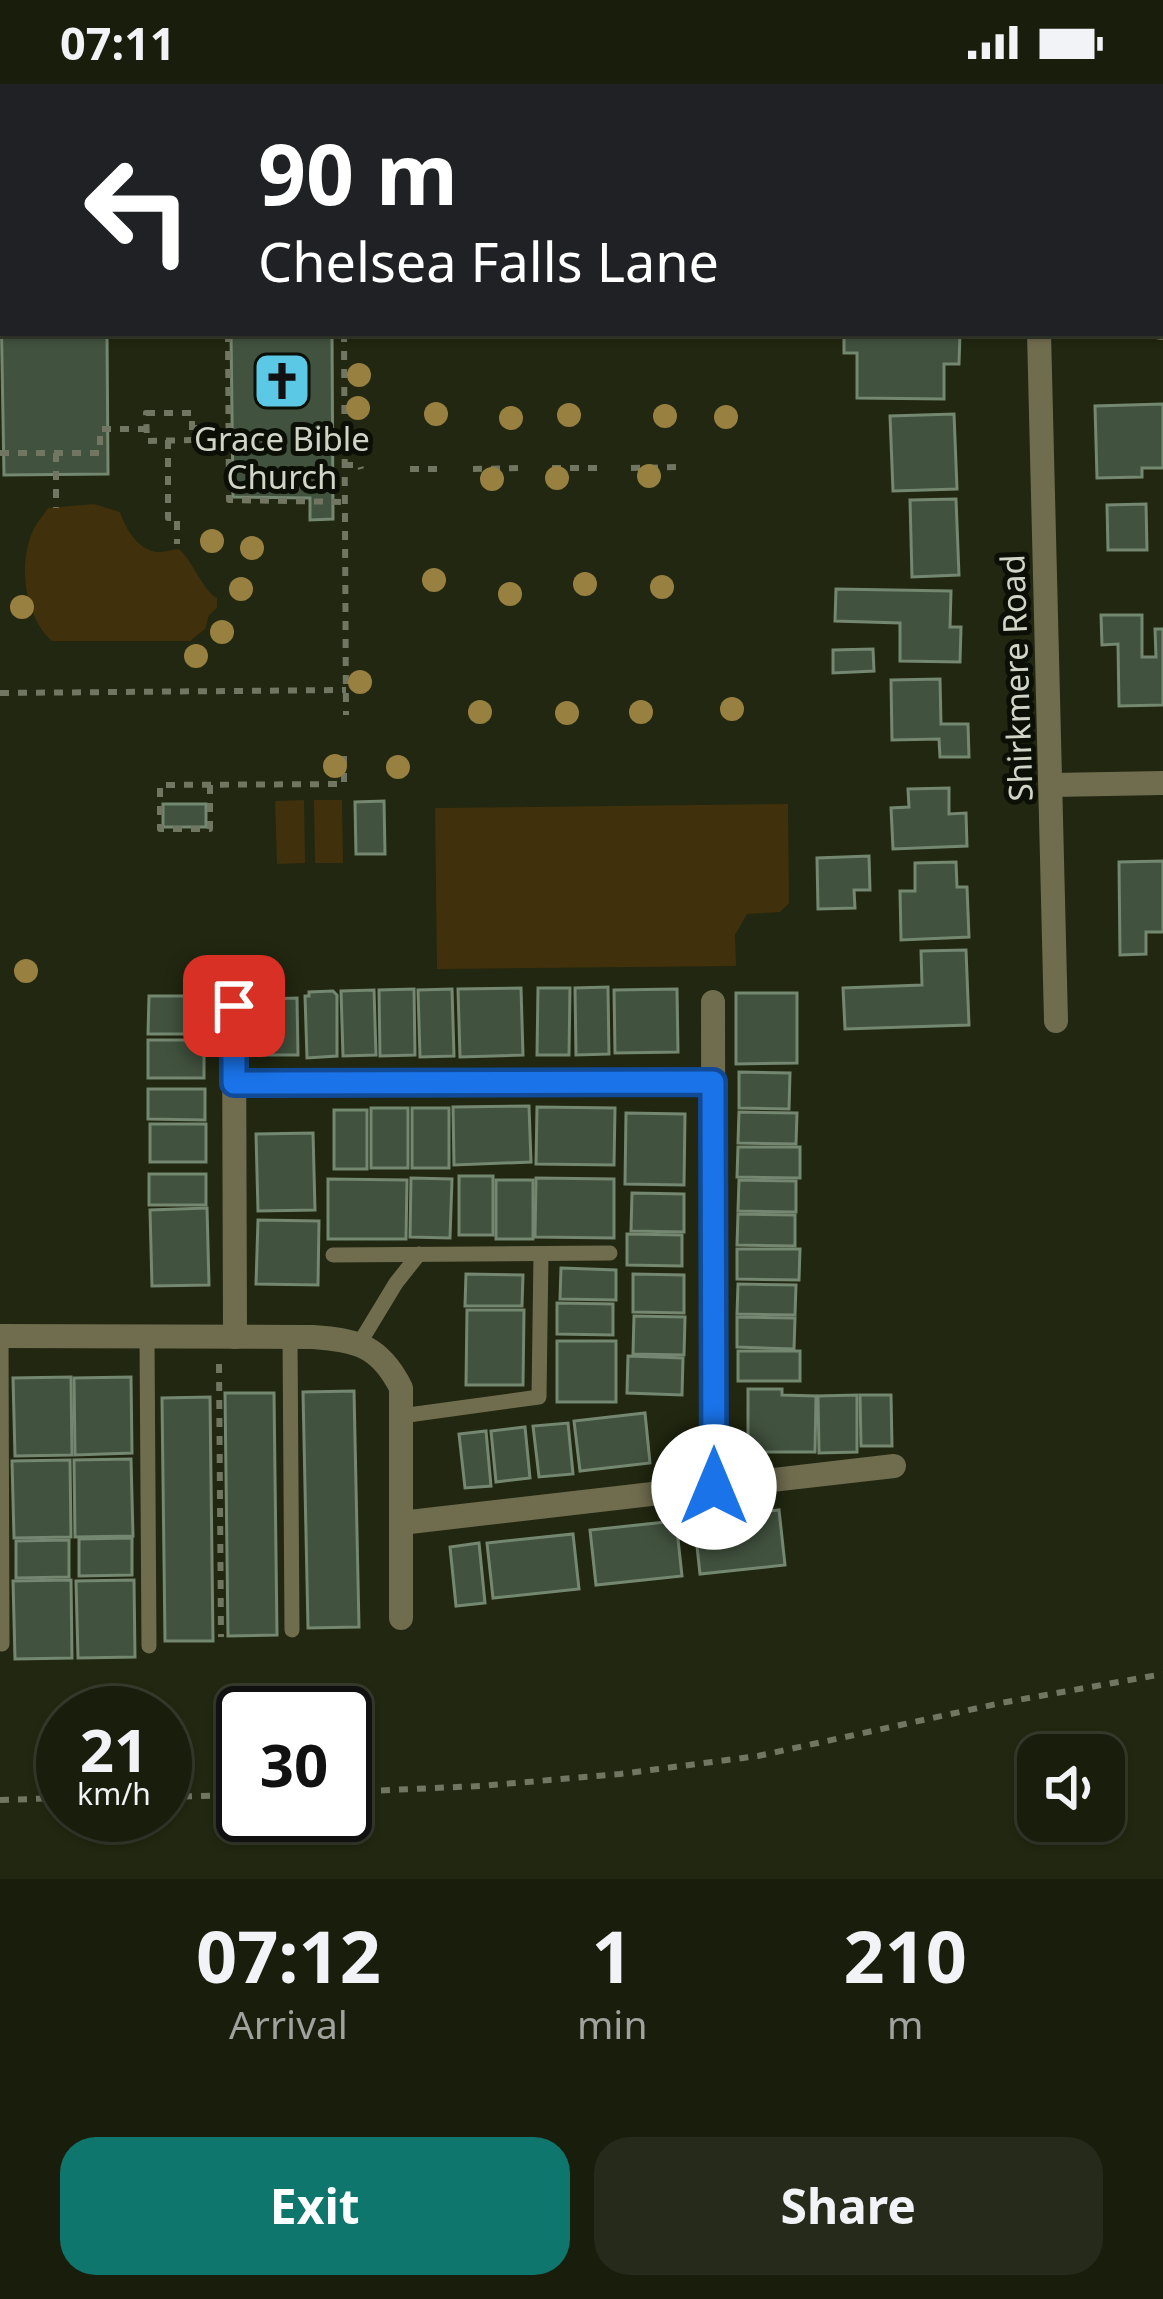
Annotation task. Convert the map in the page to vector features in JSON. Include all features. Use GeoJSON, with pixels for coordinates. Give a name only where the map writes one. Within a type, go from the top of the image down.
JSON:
{"type":"FeatureCollection","features":[{"type":"Feature","properties":{"kind":"street","name":"Shirkmere Road"},"geometry":{"type":"LineString","coordinates":[[1039,336],[1057,1021]]}},
{"type":"Feature","properties":{"kind":"street"},"geometry":{"type":"LineString","coordinates":[[1052,785],[1163,783]]}},
{"type":"Feature","properties":{"kind":"street"},"geometry":{"type":"LineString","coordinates":[[713,1002],[714,1487]]}},
{"type":"Feature","properties":{"kind":"street"},"geometry":{"type":"LineString","coordinates":[[234,1006],[235,1336]]}},
{"type":"Feature","properties":{"kind":"street"},"geometry":{"type":"LineString","coordinates":[[234,1083],[713,1082]]}},
{"type":"Feature","properties":{"kind":"street"},"geometry":{"type":"LineString","coordinates":[[1,1336],[345,1339],[370,1350],[400,1388],[401,1618]]}},
{"type":"Feature","properties":{"kind":"street"},"geometry":{"type":"LineString","coordinates":[[400,1522],[894,1466]]}},
{"type":"Feature","properties":{"kind":"lane"},"geometry":{"type":"LineString","coordinates":[[333,1255],[610,1253]]}},
{"type":"Feature","properties":{"kind":"lane"},"geometry":{"type":"LineString","coordinates":[[370,1350],[396,1283],[419,1254]]}},
{"type":"Feature","properties":{"kind":"lane"},"geometry":{"type":"LineString","coordinates":[[400,1416],[539,1397],[542,1254]]}},
{"type":"Feature","properties":{"kind":"lane"},"geometry":{"type":"LineString","coordinates":[[1,1336],[2,1644]]}},
{"type":"Feature","properties":{"kind":"lane"},"geometry":{"type":"LineString","coordinates":[[147,1337],[149,1646]]}},
{"type":"Feature","properties":{"kind":"lane"},"geometry":{"type":"LineString","coordinates":[[290,1337],[292,1630]]}},
{"type":"Feature","properties":{"kind":"path"},"geometry":{"type":"LineString","coordinates":[[228,336],[229,500],[345,502]]}},
{"type":"Feature","properties":{"kind":"path"},"geometry":{"type":"LineString","coordinates":[[344,336],[346,715]]}},
{"type":"Feature","properties":{"kind":"path"},"geometry":{"type":"LineString","coordinates":[[146,412],[192,412],[192,440],[147,441],[147,429],[146,412]]}},
{"type":"Feature","properties":{"kind":"path"},"geometry":{"type":"LineString","coordinates":[[192,428],[230,428]]}},
{"type":"Feature","properties":{"kind":"path"},"geometry":{"type":"LineString","coordinates":[[0,453],[100,453],[100,429],[147,429]]}},
{"type":"Feature","properties":{"kind":"path"},"geometry":{"type":"LineString","coordinates":[[168,440],[168,518],[177,518],[177,544]]}},
{"type":"Feature","properties":{"kind":"path"},"geometry":{"type":"LineString","coordinates":[[56,453],[56,508]]}},
{"type":"Feature","properties":{"kind":"path"},"geometry":{"type":"LineString","coordinates":[[344,465],[360,465],[361,469]]}},
{"type":"Feature","properties":{"kind":"path"},"geometry":{"type":"LineString","coordinates":[[631,468],[682,467]]}},
{"type":"Feature","properties":{"kind":"path"},"geometry":{"type":"LineString","coordinates":[[472,469],[523,468]]}},
{"type":"Feature","properties":{"kind":"path"},"geometry":{"type":"LineString","coordinates":[[552,468],[602,468]]}},
{"type":"Feature","properties":{"kind":"path"},"geometry":{"type":"LineString","coordinates":[[410,469],[444,469]]}},
{"type":"Feature","properties":{"kind":"path"},"geometry":{"type":"LineString","coordinates":[[0,693],[346,690]]}},
{"type":"Feature","properties":{"kind":"path"},"geometry":{"type":"LineString","coordinates":[[210,785],[210,829],[160,830],[160,785],[344,784],[344,756]]}},
{"type":"Feature","properties":{"kind":"path"},"geometry":{"type":"LineString","coordinates":[[219,1364],[221,1637]]}},
{"type":"Feature","properties":{"kind":"path"},"geometry":{"type":"LineString","coordinates":[[372,1791],[620,1774],[758,1756],[1001,1703],[1163,1674]]}},
{"type":"Feature","properties":{"kind":"path"},"geometry":{"type":"LineString","coordinates":[[0,1799],[36,1798]]}},
{"type":"Feature","properties":{"kind":"shaded area"},"geometry":{"type":"Polygon","coordinates":[[[94,504],[120,512],[144,547],[159,552],[179,549],[217,598],[217,608],[205,629],[190,641],[52,641],[43,631],[30,605],[25,575],[33,530],[48,508],[94,504]]]}},
{"type":"Feature","properties":{"kind":"shaded area"},"geometry":{"type":"Polygon","coordinates":[[[304,800],[305,863],[277,864],[275,801],[304,800]]]}},
{"type":"Feature","properties":{"kind":"shaded area"},"geometry":{"type":"Polygon","coordinates":[[[314,800],[342,800],[343,863],[315,863],[314,800]]]}},
{"type":"Feature","properties":{"kind":"shaded area"},"geometry":{"type":"Polygon","coordinates":[[[788,804],[789,903],[780,912],[747,914],[735,935],[736,966],[437,969],[435,808],[788,804]]]}},
{"type":"Feature","properties":{"kind":"building","name":"Grace Bible Church"},"geometry":{"type":"Polygon","coordinates":[[[2,336],[107,336],[108,474],[4,475],[2,336]]]}},
{"type":"Feature","properties":{"kind":"building","name":"Grace Bible Church"},"geometry":{"type":"Polygon","coordinates":[[[231,336],[332,336],[333,519],[310,520],[310,498],[233,497],[231,336]]]}},
{"type":"Feature","properties":{"kind":"building"},"geometry":{"type":"Polygon","coordinates":[[[844,336],[960,336],[959,364],[944,364],[944,399],[857,398],[857,353],[844,353],[844,336]]]}},
{"type":"Feature","properties":{"kind":"building"},"geometry":{"type":"Polygon","coordinates":[[[1163,404],[1163,468],[1142,468],[1142,477],[1097,478],[1095,406],[1163,404]]]}},
{"type":"Feature","properties":{"kind":"building"},"geometry":{"type":"Polygon","coordinates":[[[954,414],[957,489],[893,491],[890,416],[954,414]]]}},
{"type":"Feature","properties":{"kind":"building"},"geometry":{"type":"Polygon","coordinates":[[[956,499],[959,575],[912,577],[910,500],[956,499]]]}},
{"type":"Feature","properties":{"kind":"building"},"geometry":{"type":"Polygon","coordinates":[[[1146,504],[1147,550],[1108,550],[1107,505],[1146,504]]]}},
{"type":"Feature","properties":{"kind":"building"},"geometry":{"type":"Polygon","coordinates":[[[836,589],[951,591],[950,627],[961,627],[960,662],[900,661],[900,623],[835,621],[836,589]]]}},
{"type":"Feature","properties":{"kind":"building"},"geometry":{"type":"Polygon","coordinates":[[[1101,615],[1142,615],[1142,657],[1156,657],[1155,629],[1163,629],[1163,705],[1119,706],[1118,644],[1102,645],[1101,615]]]}},
{"type":"Feature","properties":{"kind":"building"},"geometry":{"type":"Polygon","coordinates":[[[873,649],[874,671],[833,673],[833,650],[873,649]]]}},
{"type":"Feature","properties":{"kind":"building"},"geometry":{"type":"Polygon","coordinates":[[[940,679],[941,724],[968,724],[969,757],[940,757],[939,739],[892,740],[891,680],[940,679]]]}},
{"type":"Feature","properties":{"kind":"building"},"geometry":{"type":"Polygon","coordinates":[[[949,788],[949,814],[966,813],[967,846],[893,849],[891,808],[909,807],[908,789],[949,788]]]}},
{"type":"Feature","properties":{"kind":"building"},"geometry":{"type":"Polygon","coordinates":[[[384,801],[385,854],[356,854],[355,802],[384,801]]]}},
{"type":"Feature","properties":{"kind":"building"},"geometry":{"type":"Polygon","coordinates":[[[163,804],[206,804],[206,827],[163,827],[163,804]]]}},
{"type":"Feature","properties":{"kind":"building"},"geometry":{"type":"Polygon","coordinates":[[[869,856],[870,890],[854,890],[855,908],[818,909],[817,858],[869,856]]]}},
{"type":"Feature","properties":{"kind":"building"},"geometry":{"type":"Polygon","coordinates":[[[1163,861],[1163,932],[1146,932],[1146,954],[1120,955],[1119,862],[1163,861]]]}},
{"type":"Feature","properties":{"kind":"building"},"geometry":{"type":"Polygon","coordinates":[[[956,862],[957,887],[967,887],[969,937],[901,940],[900,891],[915,891],[915,863],[956,862]]]}},
{"type":"Feature","properties":{"kind":"building"},"geometry":{"type":"Polygon","coordinates":[[[966,950],[969,1025],[845,1029],[843,988],[922,985],[921,951],[966,950]]]}},
{"type":"Feature","properties":{"kind":"building"},"geometry":{"type":"Polygon","coordinates":[[[608,987],[609,1054],[576,1055],[575,988],[608,987]]]}},
{"type":"Feature","properties":{"kind":"building"},"geometry":{"type":"Polygon","coordinates":[[[521,988],[523,1055],[460,1057],[458,989],[521,988]]]}},
{"type":"Feature","properties":{"kind":"building"},"geometry":{"type":"Polygon","coordinates":[[[538,988],[570,988],[569,1055],[537,1055],[538,988]]]}},
{"type":"Feature","properties":{"kind":"building"},"geometry":{"type":"Polygon","coordinates":[[[414,989],[415,1055],[380,1056],[379,990],[414,989]]]}},
{"type":"Feature","properties":{"kind":"building"},"geometry":{"type":"Polygon","coordinates":[[[452,989],[454,1056],[420,1057],[418,990],[452,989]]]}},
{"type":"Feature","properties":{"kind":"building"},"geometry":{"type":"Polygon","coordinates":[[[677,989],[678,1052],[615,1053],[614,990],[677,989]]]}},
{"type":"Feature","properties":{"kind":"building"},"geometry":{"type":"Polygon","coordinates":[[[374,990],[376,1055],[343,1056],[341,991],[374,990]]]}},
{"type":"Feature","properties":{"kind":"building"},"geometry":{"type":"Polygon","coordinates":[[[333,991],[337,995],[337,1056],[307,1058],[305,996],[333,991]]]}},
{"type":"Feature","properties":{"kind":"building"},"geometry":{"type":"Polygon","coordinates":[[[736,993],[797,993],[797,1063],[736,1064],[736,993]]]}},
{"type":"Feature","properties":{"kind":"building"},"geometry":{"type":"Polygon","coordinates":[[[149,996],[205,996],[204,1034],[148,1034],[149,996]]]}},
{"type":"Feature","properties":{"kind":"building"},"geometry":{"type":"Polygon","coordinates":[[[297,998],[298,1055],[263,1055],[262,999],[297,998]]]}},
{"type":"Feature","properties":{"kind":"building"},"geometry":{"type":"Polygon","coordinates":[[[148,1040],[204,1040],[204,1078],[148,1078],[148,1040]]]}},
{"type":"Feature","properties":{"kind":"building"},"geometry":{"type":"Polygon","coordinates":[[[739,1072],[790,1073],[789,1109],[739,1108],[739,1072]]]}},
{"type":"Feature","properties":{"kind":"building"},"geometry":{"type":"Polygon","coordinates":[[[148,1089],[205,1089],[205,1120],[148,1119],[148,1089]]]}},
{"type":"Feature","properties":{"kind":"building"},"geometry":{"type":"Polygon","coordinates":[[[529,1106],[531,1162],[454,1165],[453,1107],[529,1106]]]}},
{"type":"Feature","properties":{"kind":"building"},"geometry":{"type":"Polygon","coordinates":[[[537,1107],[615,1108],[614,1165],[536,1164],[537,1107]]]}},
{"type":"Feature","properties":{"kind":"building"},"geometry":{"type":"Polygon","coordinates":[[[371,1108],[408,1108],[408,1168],[371,1168],[371,1108]]]}},
{"type":"Feature","properties":{"kind":"building"},"geometry":{"type":"Polygon","coordinates":[[[412,1108],[449,1108],[449,1168],[412,1168],[412,1108]]]}},
{"type":"Feature","properties":{"kind":"building"},"geometry":{"type":"Polygon","coordinates":[[[334,1110],[367,1110],[367,1169],[334,1169],[334,1110]]]}},
{"type":"Feature","properties":{"kind":"building"},"geometry":{"type":"Polygon","coordinates":[[[739,1112],[797,1113],[796,1144],[738,1143],[739,1112]]]}},
{"type":"Feature","properties":{"kind":"building"},"geometry":{"type":"Polygon","coordinates":[[[626,1113],[685,1114],[684,1185],[625,1184],[626,1113]]]}},
{"type":"Feature","properties":{"kind":"building"},"geometry":{"type":"Polygon","coordinates":[[[150,1124],[206,1124],[206,1162],[150,1162],[150,1124]]]}},
{"type":"Feature","properties":{"kind":"building"},"geometry":{"type":"Polygon","coordinates":[[[313,1133],[315,1210],[258,1211],[256,1134],[313,1133]]]}},
{"type":"Feature","properties":{"kind":"building"},"geometry":{"type":"Polygon","coordinates":[[[738,1147],[800,1147],[800,1178],[737,1177],[738,1147]]]}},
{"type":"Feature","properties":{"kind":"building"},"geometry":{"type":"Polygon","coordinates":[[[149,1174],[206,1174],[206,1205],[149,1205],[149,1174]]]}},
{"type":"Feature","properties":{"kind":"building"},"geometry":{"type":"Polygon","coordinates":[[[459,1176],[493,1176],[493,1235],[459,1235],[459,1176]]]}},
{"type":"Feature","properties":{"kind":"building"},"geometry":{"type":"Polygon","coordinates":[[[411,1178],[452,1179],[450,1238],[410,1237],[411,1178]]]}},
{"type":"Feature","properties":{"kind":"building"},"geometry":{"type":"Polygon","coordinates":[[[536,1178],[614,1179],[614,1238],[535,1237],[536,1178]]]}},
{"type":"Feature","properties":{"kind":"building"},"geometry":{"type":"Polygon","coordinates":[[[328,1179],[407,1180],[406,1239],[328,1239],[328,1179]]]}},
{"type":"Feature","properties":{"kind":"building"},"geometry":{"type":"Polygon","coordinates":[[[496,1180],[533,1180],[533,1239],[496,1239],[496,1180]]]}},
{"type":"Feature","properties":{"kind":"building"},"geometry":{"type":"Polygon","coordinates":[[[739,1180],[796,1181],[796,1212],[738,1211],[739,1180]]]}},
{"type":"Feature","properties":{"kind":"building"},"geometry":{"type":"Polygon","coordinates":[[[632,1193],[684,1194],[684,1232],[631,1231],[632,1193]]]}},
{"type":"Feature","properties":{"kind":"building"},"geometry":{"type":"Polygon","coordinates":[[[207,1208],[209,1285],[152,1286],[150,1210],[207,1208]]]}},
{"type":"Feature","properties":{"kind":"building"},"geometry":{"type":"Polygon","coordinates":[[[738,1214],[795,1215],[795,1246],[737,1245],[738,1214]]]}},
{"type":"Feature","properties":{"kind":"building"},"geometry":{"type":"Polygon","coordinates":[[[258,1220],[319,1221],[318,1285],[256,1284],[258,1220]]]}},
{"type":"Feature","properties":{"kind":"building"},"geometry":{"type":"Polygon","coordinates":[[[627,1234],[682,1235],[682,1266],[627,1265],[627,1234]]]}},
{"type":"Feature","properties":{"kind":"building"},"geometry":{"type":"Polygon","coordinates":[[[737,1249],[800,1249],[799,1280],[737,1279],[737,1249]]]}},
{"type":"Feature","properties":{"kind":"building"},"geometry":{"type":"Polygon","coordinates":[[[561,1268],[616,1270],[616,1300],[560,1299],[561,1268]]]}},
{"type":"Feature","properties":{"kind":"building"},"geometry":{"type":"Polygon","coordinates":[[[466,1274],[523,1275],[522,1306],[465,1306],[466,1274]]]}},
{"type":"Feature","properties":{"kind":"building"},"geometry":{"type":"Polygon","coordinates":[[[633,1274],[684,1275],[684,1313],[633,1312],[633,1274]]]}},
{"type":"Feature","properties":{"kind":"building"},"geometry":{"type":"Polygon","coordinates":[[[738,1284],[796,1285],[795,1315],[737,1314],[738,1284]]]}},
{"type":"Feature","properties":{"kind":"building"},"geometry":{"type":"Polygon","coordinates":[[[557,1303],[613,1304],[613,1335],[557,1334],[557,1303]]]}},
{"type":"Feature","properties":{"kind":"building"},"geometry":{"type":"Polygon","coordinates":[[[467,1310],[524,1310],[523,1385],[466,1385],[467,1310]]]}},
{"type":"Feature","properties":{"kind":"building"},"geometry":{"type":"Polygon","coordinates":[[[634,1316],[685,1317],[684,1355],[633,1354],[634,1316]]]}},
{"type":"Feature","properties":{"kind":"building"},"geometry":{"type":"Polygon","coordinates":[[[737,1317],[795,1318],[794,1349],[737,1347],[737,1317]]]}},
{"type":"Feature","properties":{"kind":"building"},"geometry":{"type":"Polygon","coordinates":[[[557,1341],[616,1341],[616,1402],[557,1402],[557,1341]]]}},
{"type":"Feature","properties":{"kind":"building"},"geometry":{"type":"Polygon","coordinates":[[[738,1351],[800,1351],[800,1381],[738,1381],[738,1351]]]}},
{"type":"Feature","properties":{"kind":"building"},"geometry":{"type":"Polygon","coordinates":[[[628,1356],[683,1358],[682,1395],[627,1393],[628,1356]]]}},
{"type":"Feature","properties":{"kind":"building"},"geometry":{"type":"Polygon","coordinates":[[[71,1377],[72,1455],[15,1456],[13,1378],[71,1377]]]}},
{"type":"Feature","properties":{"kind":"building"},"geometry":{"type":"Polygon","coordinates":[[[131,1377],[132,1453],[75,1455],[74,1378],[131,1377]]]}},
{"type":"Feature","properties":{"kind":"building"},"geometry":{"type":"Polygon","coordinates":[[[748,1389],[816,1396],[815,1452],[748,1452],[748,1389]]]}},
{"type":"Feature","properties":{"kind":"building"},"geometry":{"type":"Polygon","coordinates":[[[354,1391],[359,1627],[308,1628],[303,1392],[354,1391]]]}},
{"type":"Feature","properties":{"kind":"building"},"geometry":{"type":"Polygon","coordinates":[[[225,1393],[274,1393],[277,1635],[228,1636],[225,1393]]]}},
{"type":"Feature","properties":{"kind":"building"},"geometry":{"type":"Polygon","coordinates":[[[857,1395],[857,1452],[819,1453],[818,1396],[857,1395]]]}},
{"type":"Feature","properties":{"kind":"building"},"geometry":{"type":"Polygon","coordinates":[[[860,1395],[891,1395],[892,1446],[861,1446],[860,1395]]]}},
{"type":"Feature","properties":{"kind":"building"},"geometry":{"type":"Polygon","coordinates":[[[210,1397],[213,1641],[165,1641],[162,1398],[210,1397]]]}},
{"type":"Feature","properties":{"kind":"building"},"geometry":{"type":"Polygon","coordinates":[[[645,1413],[650,1463],[580,1471],[574,1421],[645,1413]]]}},
{"type":"Feature","properties":{"kind":"building"},"geometry":{"type":"Polygon","coordinates":[[[568,1423],[573,1474],[539,1477],[533,1426],[568,1423]]]}},
{"type":"Feature","properties":{"kind":"building"},"geometry":{"type":"Polygon","coordinates":[[[525,1427],[530,1478],[496,1482],[491,1431],[525,1427]]]}},
{"type":"Feature","properties":{"kind":"building"},"geometry":{"type":"Polygon","coordinates":[[[486,1431],[491,1486],[465,1488],[459,1434],[486,1431]]]}},
{"type":"Feature","properties":{"kind":"building"},"geometry":{"type":"Polygon","coordinates":[[[131,1459],[133,1536],[75,1537],[74,1460],[131,1459]]]}},
{"type":"Feature","properties":{"kind":"building"},"geometry":{"type":"Polygon","coordinates":[[[70,1460],[71,1537],[14,1538],[12,1461],[70,1460]]]}},
{"type":"Feature","properties":{"kind":"building"},"geometry":{"type":"Polygon","coordinates":[[[779,1510],[785,1565],[700,1574],[694,1519],[779,1510]]]}},
{"type":"Feature","properties":{"kind":"building"},"geometry":{"type":"Polygon","coordinates":[[[676,1521],[682,1576],[596,1585],[590,1530],[676,1521]]]}},
{"type":"Feature","properties":{"kind":"building"},"geometry":{"type":"Polygon","coordinates":[[[573,1534],[579,1589],[493,1598],[487,1543],[573,1534]]]}},
{"type":"Feature","properties":{"kind":"building"},"geometry":{"type":"Polygon","coordinates":[[[132,1538],[132,1575],[79,1576],[79,1539],[132,1538]]]}},
{"type":"Feature","properties":{"kind":"building"},"geometry":{"type":"Polygon","coordinates":[[[69,1540],[69,1577],[16,1578],[16,1541],[69,1540]]]}},
{"type":"Feature","properties":{"kind":"building"},"geometry":{"type":"Polygon","coordinates":[[[479,1543],[485,1603],[456,1606],[450,1547],[479,1543]]]}},
{"type":"Feature","properties":{"kind":"building"},"geometry":{"type":"Polygon","coordinates":[[[71,1580],[72,1658],[15,1659],[13,1581],[71,1580]]]}},
{"type":"Feature","properties":{"kind":"building"},"geometry":{"type":"Polygon","coordinates":[[[134,1580],[135,1657],[78,1658],[76,1581],[134,1580]]]}},
{"type":"Feature","properties":{"kind":"place","name":"Grace Bible Church"},"geometry":{"type":"Point","coordinates":[282,381]}},
{"type":"Feature","properties":{"kind":"route"},"geometry":{"type":"LineString","coordinates":[[234,1006],[234,1083],[713,1082],[714,1487]]}}]}
